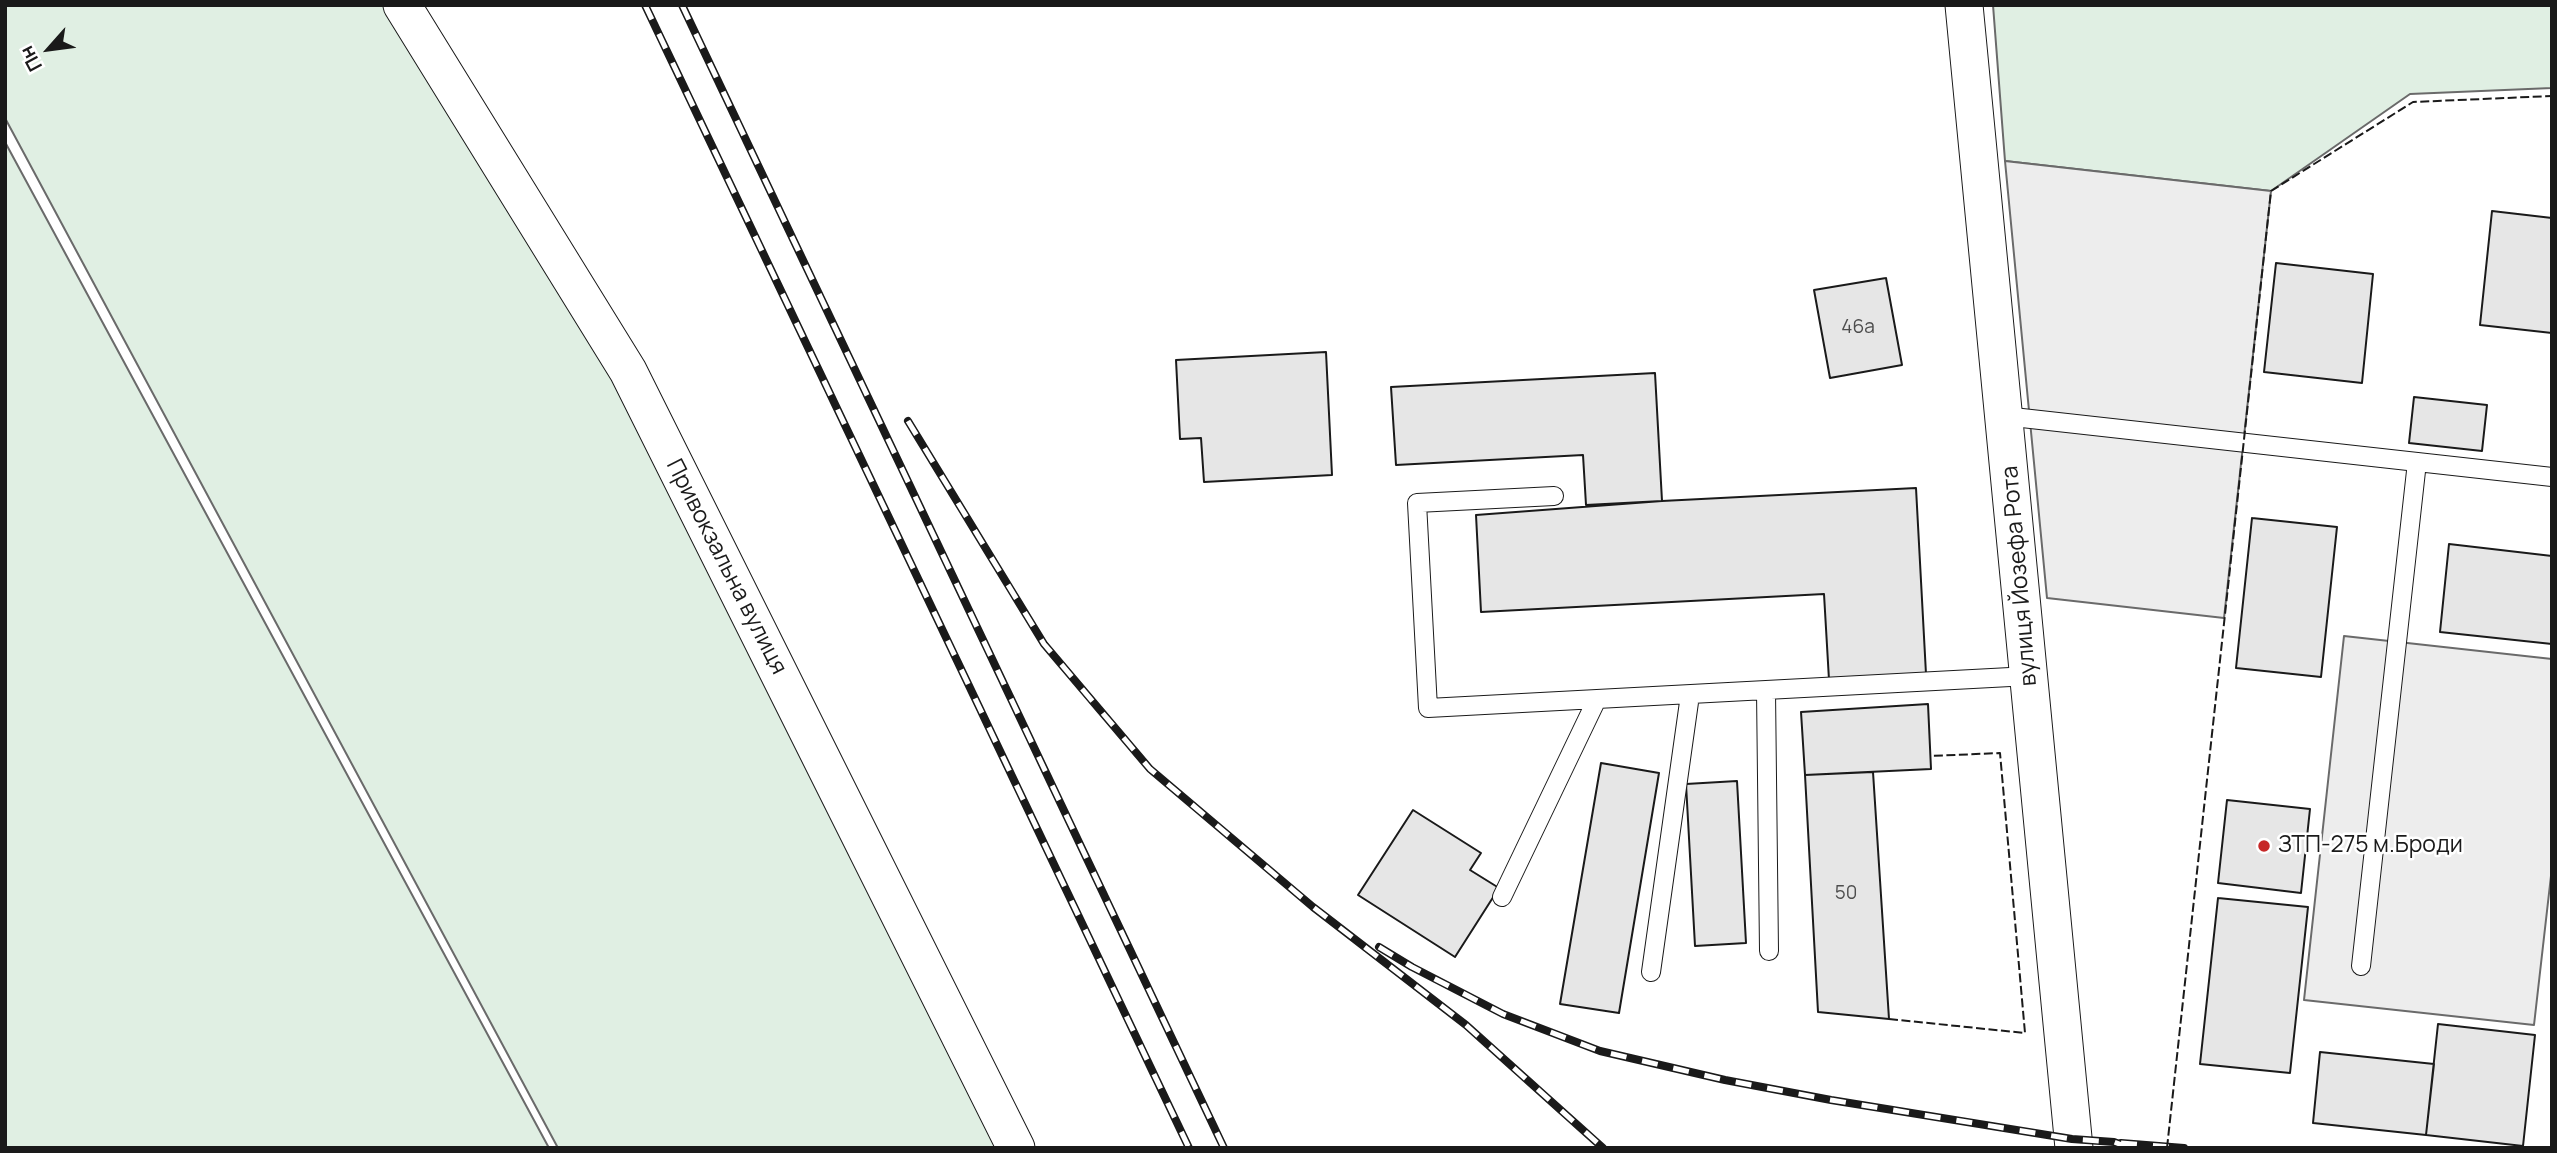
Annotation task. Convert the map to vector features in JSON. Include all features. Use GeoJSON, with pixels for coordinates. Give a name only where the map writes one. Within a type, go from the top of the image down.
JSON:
{"type":"FeatureCollection","features":[{"type":"Feature","properties":{"kind":"street","name":"Привокзальна вулиця"},"geometry":{"type":"LineString","coordinates":[[402,5],[628,371],[1016,1148]]}},
{"type":"Feature","properties":{"kind":"street","name":"вулиця Йозефа Рота"},"geometry":{"type":"LineString","coordinates":[[1964,5],[2074,1148]]}},
{"type":"Feature","properties":{"kind":"lane"},"geometry":{"type":"LineString","coordinates":[[2004,416],[2552,477]]}},
{"type":"Feature","properties":{"kind":"lane"},"geometry":{"type":"LineString","coordinates":[[2361,966],[2417,462]]}},
{"type":"Feature","properties":{"kind":"lane"},"geometry":{"type":"LineString","coordinates":[[1554,496],[1417,503],[1428,708],[2029,676]]}},
{"type":"Feature","properties":{"kind":"lane"},"geometry":{"type":"LineString","coordinates":[[1766,691],[1769,951]]}},
{"type":"Feature","properties":{"kind":"lane"},"geometry":{"type":"LineString","coordinates":[[1651,972],[1690,695]]}},
{"type":"Feature","properties":{"kind":"lane"},"geometry":{"type":"LineString","coordinates":[[1502,897],[1597,699]]}},
{"type":"Feature","properties":{"kind":"green space"},"geometry":{"type":"Polygon","coordinates":[[[5,5],[386,5],[615,378],[1001,1148],[558,1148],[5,118],[5,5]]]}},
{"type":"Feature","properties":{"kind":"green space"},"geometry":{"type":"Polygon","coordinates":[[[1993,5],[2552,5],[2552,88],[2410,94],[2271,191],[2005,161],[1993,5]]]}},
{"type":"Feature","properties":{"kind":"green space"},"geometry":{"type":"Polygon","coordinates":[[[5,142],[549,1148],[5,1148],[5,142]]]}},
{"type":"Feature","properties":{"kind":"shaded area"},"geometry":{"type":"Polygon","coordinates":[[[2005,161],[2271,191],[2224,618],[2047,598],[2005,161]]]}},
{"type":"Feature","properties":{"kind":"shaded area"},"geometry":{"type":"Polygon","coordinates":[[[2344,636],[2552,659],[2552,867],[2534,1025],[2304,1000],[2344,636]]]}},
{"type":"Feature","properties":{"kind":"building"},"geometry":{"type":"Polygon","coordinates":[[[2492,211],[2552,218],[2552,333],[2480,325],[2492,211]]]}},
{"type":"Feature","properties":{"kind":"building"},"geometry":{"type":"Polygon","coordinates":[[[2276,263],[2373,274],[2362,383],[2264,372],[2276,263]]]}},
{"type":"Feature","properties":{"kind":"building"},"geometry":{"type":"Polygon","coordinates":[[[1886,278],[1902,365],[1830,378],[1814,290],[1886,278]]]}},
{"type":"Feature","properties":{"kind":"building"},"geometry":{"type":"Polygon","coordinates":[[[1326,352],[1332,475],[1204,482],[1201,438],[1180,439],[1176,360],[1326,352]]]}},
{"type":"Feature","properties":{"kind":"building"},"geometry":{"type":"Polygon","coordinates":[[[1655,373],[1662,501],[1586,505],[1583,455],[1396,465],[1391,387],[1655,373]]]}},
{"type":"Feature","properties":{"kind":"building"},"geometry":{"type":"Polygon","coordinates":[[[2414,397],[2487,405],[2482,451],[2409,443],[2414,397]]]}},
{"type":"Feature","properties":{"kind":"building"},"geometry":{"type":"Polygon","coordinates":[[[1916,488],[1926,674],[1829,680],[1824,594],[1481,612],[1476,515],[1662,501],[1916,488]]]}},
{"type":"Feature","properties":{"kind":"building"},"geometry":{"type":"Polygon","coordinates":[[[2252,518],[2337,527],[2321,677],[2236,668],[2252,518]]]}},
{"type":"Feature","properties":{"kind":"building"},"geometry":{"type":"Polygon","coordinates":[[[2449,544],[2552,556],[2552,644],[2440,632],[2449,544]]]}},
{"type":"Feature","properties":{"kind":"building"},"geometry":{"type":"Polygon","coordinates":[[[1928,704],[1931,769],[1805,775],[1801,712],[1928,704]]]}},
{"type":"Feature","properties":{"kind":"building"},"geometry":{"type":"Polygon","coordinates":[[[1601,763],[1659,773],[1619,1013],[1560,1004],[1601,763]]]}},
{"type":"Feature","properties":{"kind":"building"},"geometry":{"type":"Polygon","coordinates":[[[1873,772],[1889,1019],[1818,1012],[1805,775],[1873,772]]]}},
{"type":"Feature","properties":{"kind":"building"},"geometry":{"type":"Polygon","coordinates":[[[1737,781],[1746,943],[1695,946],[1686,784],[1737,781]]]}},
{"type":"Feature","properties":{"kind":"building","name":"ЗТП-275 м.Броди"},"geometry":{"type":"Polygon","coordinates":[[[2227,800],[2310,809],[2301,893],[2218,883],[2227,800]]]}},
{"type":"Feature","properties":{"kind":"building"},"geometry":{"type":"Polygon","coordinates":[[[1413,810],[1481,853],[1470,870],[1499,888],[1455,957],[1358,895],[1413,810]]]}},
{"type":"Feature","properties":{"kind":"building"},"geometry":{"type":"Polygon","coordinates":[[[2218,898],[2308,907],[2290,1073],[2200,1064],[2218,898]]]}},
{"type":"Feature","properties":{"kind":"building"},"geometry":{"type":"Polygon","coordinates":[[[2438,1024],[2535,1035],[2523,1146],[2426,1135],[2438,1024]]]}},
{"type":"Feature","properties":{"kind":"building"},"geometry":{"type":"Polygon","coordinates":[[[2320,1052],[2434,1064],[2426,1135],[2313,1123],[2320,1052]]]}},
{"type":"Feature","properties":{"kind":"railway"},"geometry":{"type":"LineString","coordinates":[[645,5],[1189,1148]]}},
{"type":"Feature","properties":{"kind":"railway"},"geometry":{"type":"LineString","coordinates":[[682,5],[1224,1148]]}},
{"type":"Feature","properties":{"kind":"railway"},"geometry":{"type":"LineString","coordinates":[[908,421],[1044,644],[1150,769],[1313,907],[1466,1025],[1603,1148]]}},
{"type":"Feature","properties":{"kind":"railway"},"geometry":{"type":"LineString","coordinates":[[1379,947],[1503,1014],[1600,1051],[1725,1080],[1831,1100],[2072,1139],[2114,1142],[2130,1148]]}},
{"type":"Feature","properties":{"kind":"railway"},"geometry":{"type":"LineString","coordinates":[[2121,1143],[2184,1148]]}},
{"type":"Feature","properties":{"kind":"fence"},"geometry":{"type":"LineString","coordinates":[[2167,1148],[2271,191],[2413,102],[2552,96]]}},
{"type":"Feature","properties":{"kind":"fence"},"geometry":{"type":"LineString","coordinates":[[1889,1019],[2025,1033],[2000,753],[1930,756]]}},
{"type":"Feature","properties":{"kind":"place","name":"ЗТП-275 м.Броди"},"geometry":{"type":"Point","coordinates":[2264,846]}}]}
